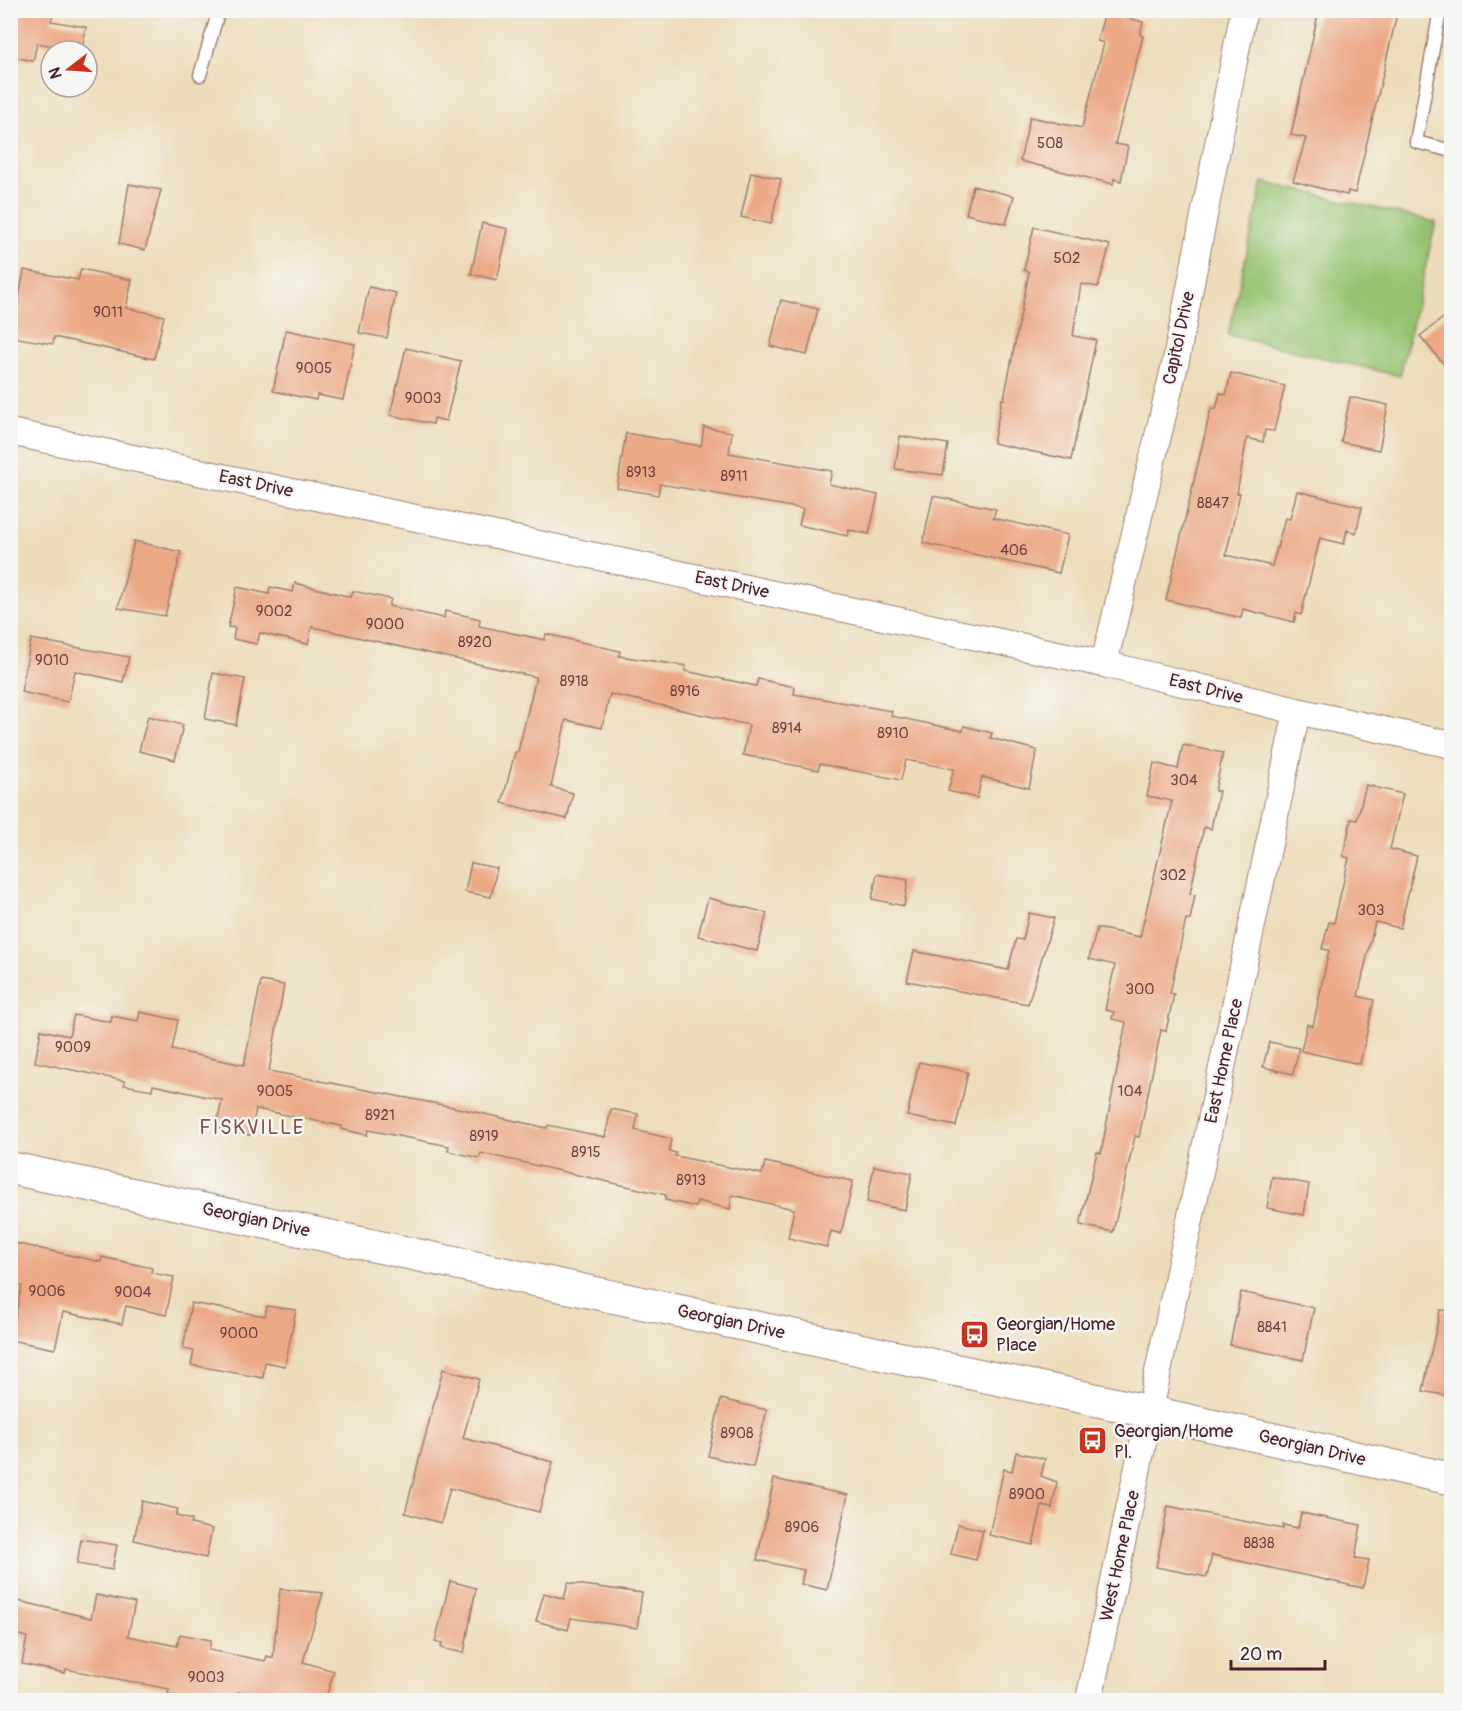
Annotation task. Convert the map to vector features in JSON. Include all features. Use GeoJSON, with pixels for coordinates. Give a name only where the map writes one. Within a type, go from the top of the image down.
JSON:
{"type":"FeatureCollection","features":[{"type":"Feature","properties":{"kind":"street","name":"Capitol Drive"},"geometry":{"type":"LineString","coordinates":[[1104,664],[1176,360],[1244,10]]}},
{"type":"Feature","properties":{"kind":"street","name":"East Drive"},"geometry":{"type":"LineString","coordinates":[[10,432],[1104,664],[1296,711],[1452,745]]}},
{"type":"Feature","properties":{"kind":"street","name":"East Home Place"},"geometry":{"type":"LineString","coordinates":[[1151,1412],[1296,711]]}},
{"type":"Feature","properties":{"kind":"street","name":"Georgian Drive"},"geometry":{"type":"LineString","coordinates":[[10,1168],[1151,1412],[1452,1479]]}},
{"type":"Feature","properties":{"kind":"street","name":"West Home Place"},"geometry":{"type":"LineString","coordinates":[[1089,1701],[1151,1412]]}},
{"type":"Feature","properties":{"kind":"lane"},"geometry":{"type":"LineString","coordinates":[[200,75],[219,10]]}},
{"type":"Feature","properties":{"kind":"lane"},"geometry":{"type":"LineString","coordinates":[[1440,10],[1416,142],[1452,151]]}},
{"type":"Feature","properties":{"kind":"green space"},"geometry":{"type":"Polygon","coordinates":[[[1263,182],[1436,222],[1400,376],[1228,335],[1263,182]]]}},
{"type":"Feature","properties":{"kind":"building"},"geometry":{"type":"Polygon","coordinates":[[[10,10],[54,10],[51,21],[86,27],[84,39],[39,39],[33,61],[10,56],[10,10]]]}},
{"type":"Feature","properties":{"kind":"building"},"geometry":{"type":"Polygon","coordinates":[[[1319,10],[1398,10],[1355,193],[1348,191],[1347,195],[1293,181],[1306,138],[1291,135],[1319,10]]]}},
{"type":"Feature","properties":{"kind":"building"},"geometry":{"type":"Polygon","coordinates":[[[1105,12],[1143,22],[1140,35],[1143,36],[1115,144],[1128,146],[1121,181],[1114,179],[1113,184],[1020,161],[1030,117],[1082,128],[1104,43],[1097,41],[1105,12]]]}},
{"type":"Feature","properties":{"kind":"building"},"geometry":{"type":"Polygon","coordinates":[[[751,172],[781,179],[771,224],[741,217],[751,172]]]}},
{"type":"Feature","properties":{"kind":"building"},"geometry":{"type":"Polygon","coordinates":[[[129,184],[161,190],[145,250],[119,244],[129,184]]]}},
{"type":"Feature","properties":{"kind":"building"},"geometry":{"type":"Polygon","coordinates":[[[973,186],[1014,196],[1006,224],[966,214],[973,186]]]}},
{"type":"Feature","properties":{"kind":"building"},"geometry":{"type":"Polygon","coordinates":[[[482,223],[508,229],[497,280],[471,274],[482,223]]]}},
{"type":"Feature","properties":{"kind":"building"},"geometry":{"type":"Polygon","coordinates":[[[1034,227],[1110,245],[1098,287],[1081,284],[1073,336],[1096,340],[1071,460],[993,443],[1029,272],[1024,270],[1034,227]]]}},
{"type":"Feature","properties":{"kind":"building"},"geometry":{"type":"Polygon","coordinates":[[[81,269],[132,280],[126,308],[164,316],[154,359],[54,337],[53,344],[12,337],[24,270],[78,280],[81,269]]]}},
{"type":"Feature","properties":{"kind":"building"},"geometry":{"type":"Polygon","coordinates":[[[369,287],[396,293],[387,338],[359,333],[369,287]]]}},
{"type":"Feature","properties":{"kind":"building"},"geometry":{"type":"Polygon","coordinates":[[[781,300],[818,309],[807,355],[770,346],[781,300]]]}},
{"type":"Feature","properties":{"kind":"building"},"geometry":{"type":"Polygon","coordinates":[[[1452,311],[1452,374],[1420,336],[1452,311]]]}},
{"type":"Feature","properties":{"kind":"building"},"geometry":{"type":"Polygon","coordinates":[[[286,330],[355,344],[343,400],[317,395],[316,400],[273,391],[286,330]]]}},
{"type":"Feature","properties":{"kind":"building"},"geometry":{"type":"Polygon","coordinates":[[[406,348],[461,361],[446,421],[434,418],[433,424],[390,415],[406,348]]]}},
{"type":"Feature","properties":{"kind":"building"},"geometry":{"type":"Polygon","coordinates":[[[1231,373],[1285,386],[1274,431],[1265,430],[1263,442],[1247,438],[1237,493],[1240,493],[1226,555],[1272,566],[1285,518],[1290,519],[1297,491],[1362,507],[1356,533],[1347,530],[1344,544],[1320,538],[1301,615],[1296,613],[1294,622],[1243,609],[1241,618],[1166,600],[1211,408],[1216,409],[1220,393],[1226,395],[1231,373]]]}},
{"type":"Feature","properties":{"kind":"building"},"geometry":{"type":"Polygon","coordinates":[[[1350,397],[1388,405],[1379,450],[1341,442],[1350,397]]]}},
{"type":"Feature","properties":{"kind":"building"},"geometry":{"type":"Polygon","coordinates":[[[704,427],[732,432],[729,453],[832,471],[829,484],[878,495],[869,534],[849,530],[848,536],[799,525],[803,509],[660,484],[658,495],[617,488],[626,433],[701,446],[704,427]]]}},
{"type":"Feature","properties":{"kind":"building"},"geometry":{"type":"Polygon","coordinates":[[[900,436],[948,444],[943,475],[895,469],[900,436]]]}},
{"type":"Feature","properties":{"kind":"building"},"geometry":{"type":"Polygon","coordinates":[[[933,496],[996,509],[993,518],[1068,535],[1059,573],[923,543],[933,496]]]}},
{"type":"Feature","properties":{"kind":"building"},"geometry":{"type":"Polygon","coordinates":[[[134,541],[181,552],[165,616],[118,608],[134,541]]]}},
{"type":"Feature","properties":{"kind":"building"},"geometry":{"type":"Polygon","coordinates":[[[295,583],[351,597],[353,591],[391,599],[389,606],[444,618],[445,611],[480,619],[479,626],[545,640],[546,634],[620,651],[619,656],[686,666],[685,671],[756,686],[758,679],[795,687],[794,694],[892,711],[891,716],[963,731],[964,726],[992,733],[990,738],[1037,750],[1029,788],[982,777],[977,798],[948,791],[954,769],[906,760],[901,780],[820,764],[818,770],[743,755],[749,725],[610,694],[602,728],[566,720],[551,787],[573,793],[567,819],[502,803],[515,752],[518,752],[536,677],[312,627],[308,644],[260,633],[257,644],[233,639],[235,628],[228,627],[237,587],[269,594],[270,587],[293,592],[295,583]]]}},
{"type":"Feature","properties":{"kind":"building"},"geometry":{"type":"Polygon","coordinates":[[[31,639],[129,657],[123,682],[75,671],[68,702],[21,692],[31,639]]]}},
{"type":"Feature","properties":{"kind":"building"},"geometry":{"type":"Polygon","coordinates":[[[213,673],[245,679],[236,725],[205,719],[213,673]]]}},
{"type":"Feature","properties":{"kind":"building"},"geometry":{"type":"Polygon","coordinates":[[[148,716],[183,725],[175,760],[139,751],[148,716]]]}},
{"type":"Feature","properties":{"kind":"building"},"geometry":{"type":"Polygon","coordinates":[[[1183,745],[1223,753],[1215,791],[1219,791],[1211,829],[1204,827],[1190,894],[1195,895],[1190,920],[1186,919],[1170,993],[1174,994],[1166,1031],[1161,1030],[1139,1137],[1135,1136],[1113,1232],[1080,1225],[1097,1152],[1101,1153],[1126,1022],[1112,1019],[1114,1012],[1105,1010],[1115,965],[1089,959],[1097,928],[1140,937],[1172,801],[1147,796],[1154,763],[1178,769],[1183,745]]]}},
{"type":"Feature","properties":{"kind":"building"},"geometry":{"type":"Polygon","coordinates":[[[1366,785],[1403,794],[1390,849],[1417,856],[1400,928],[1375,922],[1358,996],[1374,1000],[1360,1064],[1301,1051],[1307,1024],[1313,1026],[1329,950],[1322,949],[1329,922],[1334,923],[1349,858],[1343,856],[1351,819],[1357,820],[1366,785]]]}},
{"type":"Feature","properties":{"kind":"building"},"geometry":{"type":"Polygon","coordinates":[[[471,863],[497,868],[491,897],[465,892],[471,863]]]}},
{"type":"Feature","properties":{"kind":"building"},"geometry":{"type":"Polygon","coordinates":[[[877,874],[908,880],[904,906],[872,899],[877,874]]]}},
{"type":"Feature","properties":{"kind":"building"},"geometry":{"type":"Polygon","coordinates":[[[708,898],[767,913],[757,951],[698,936],[708,898]]]}},
{"type":"Feature","properties":{"kind":"building"},"geometry":{"type":"Polygon","coordinates":[[[1029,913],[1054,918],[1028,1004],[907,981],[914,951],[1008,970],[1016,939],[1023,940],[1029,913]]]}},
{"type":"Feature","properties":{"kind":"building"},"geometry":{"type":"Polygon","coordinates":[[[261,981],[284,985],[269,1071],[547,1128],[548,1125],[605,1137],[611,1109],[638,1114],[635,1130],[671,1139],[669,1151],[676,1153],[675,1156],[762,1174],[765,1162],[853,1181],[841,1234],[831,1231],[827,1247],[788,1238],[794,1209],[732,1195],[730,1209],[697,1201],[696,1207],[665,1200],[666,1195],[481,1153],[479,1158],[448,1151],[449,1146],[368,1130],[367,1135],[341,1129],[342,1126],[256,1109],[250,1135],[216,1128],[222,1100],[153,1085],[152,1090],[124,1085],[125,1081],[35,1062],[41,1030],[69,1036],[74,1015],[111,1022],[112,1016],[138,1021],[140,1012],[178,1020],[172,1050],[244,1065],[261,981]]]}},
{"type":"Feature","properties":{"kind":"building"},"geometry":{"type":"Polygon","coordinates":[[[1269,1042],[1299,1048],[1293,1074],[1263,1067],[1269,1042]]]}},
{"type":"Feature","properties":{"kind":"building"},"geometry":{"type":"Polygon","coordinates":[[[919,1062],[968,1072],[956,1126],[907,1116],[919,1062]]]}},
{"type":"Feature","properties":{"kind":"building"},"geometry":{"type":"Polygon","coordinates":[[[874,1166],[912,1173],[905,1210],[867,1202],[874,1166]]]}},
{"type":"Feature","properties":{"kind":"building"},"geometry":{"type":"Polygon","coordinates":[[[1272,1177],[1309,1184],[1304,1215],[1267,1208],[1272,1177]]]}},
{"type":"Feature","properties":{"kind":"building"},"geometry":{"type":"Polygon","coordinates":[[[10,1242],[101,1262],[102,1257],[152,1268],[151,1273],[174,1277],[166,1315],[126,1306],[122,1324],[63,1312],[55,1349],[10,1340],[22,1286],[10,1283],[10,1242]]]}},
{"type":"Feature","properties":{"kind":"building"},"geometry":{"type":"Polygon","coordinates":[[[1241,1292],[1314,1308],[1303,1360],[1230,1345],[1241,1292]]]}},
{"type":"Feature","properties":{"kind":"building"},"geometry":{"type":"Polygon","coordinates":[[[191,1303],[265,1316],[267,1306],[296,1310],[285,1366],[265,1362],[263,1378],[191,1365],[194,1351],[183,1349],[191,1303]]]}},
{"type":"Feature","properties":{"kind":"building"},"geometry":{"type":"Polygon","coordinates":[[[1440,1310],[1452,1311],[1452,1397],[1423,1391],[1440,1310]]]}},
{"type":"Feature","properties":{"kind":"building"},"geometry":{"type":"Polygon","coordinates":[[[443,1369],[479,1379],[463,1438],[553,1462],[539,1512],[450,1488],[441,1523],[405,1513],[443,1369]]]}},
{"type":"Feature","properties":{"kind":"building"},"geometry":{"type":"Polygon","coordinates":[[[721,1399],[767,1410],[753,1467],[708,1456],[721,1399]]]}},
{"type":"Feature","properties":{"kind":"building"},"geometry":{"type":"Polygon","coordinates":[[[1016,1452],[1045,1459],[1041,1476],[1057,1482],[1052,1508],[1042,1506],[1033,1545],[989,1535],[1004,1469],[1012,1471],[1016,1452]]]}},
{"type":"Feature","properties":{"kind":"building"},"geometry":{"type":"Polygon","coordinates":[[[774,1479],[848,1495],[827,1590],[801,1584],[804,1570],[757,1560],[774,1479]]]}},
{"type":"Feature","properties":{"kind":"building"},"geometry":{"type":"Polygon","coordinates":[[[142,1501],[178,1509],[176,1516],[192,1520],[191,1524],[212,1529],[206,1558],[134,1540],[142,1501]]]}},
{"type":"Feature","properties":{"kind":"building"},"geometry":{"type":"Polygon","coordinates":[[[1168,1506],[1283,1529],[1283,1525],[1298,1528],[1301,1513],[1361,1525],[1355,1558],[1369,1560],[1363,1588],[1212,1555],[1207,1577],[1156,1567],[1168,1506]]]}},
{"type":"Feature","properties":{"kind":"building"},"geometry":{"type":"Polygon","coordinates":[[[958,1524],[983,1530],[976,1560],[951,1554],[958,1524]]]}},
{"type":"Feature","properties":{"kind":"building"},"geometry":{"type":"Polygon","coordinates":[[[81,1539],[117,1545],[112,1570],[77,1564],[81,1539]]]}},
{"type":"Feature","properties":{"kind":"building"},"geometry":{"type":"Polygon","coordinates":[[[450,1581],[476,1588],[464,1653],[441,1648],[442,1643],[435,1642],[450,1581]]]}},
{"type":"Feature","properties":{"kind":"building"},"geometry":{"type":"Polygon","coordinates":[[[568,1583],[642,1593],[637,1628],[571,1618],[568,1630],[536,1621],[544,1593],[564,1599],[568,1583]]]}},
{"type":"Feature","properties":{"kind":"building"},"geometry":{"type":"Polygon","coordinates":[[[280,1589],[323,1593],[303,1662],[334,1671],[325,1701],[267,1701],[238,1692],[236,1701],[197,1701],[168,1695],[169,1689],[66,1669],[65,1673],[22,1664],[27,1637],[10,1633],[10,1599],[91,1618],[96,1595],[135,1603],[128,1636],[177,1646],[180,1634],[211,1640],[209,1650],[265,1661],[267,1656],[273,1658],[280,1589]]]}},
{"type":"Feature","properties":{"kind":"place","name":"Georgian/Home Place"},"geometry":{"type":"Point","coordinates":[975,1334]}},
{"type":"Feature","properties":{"kind":"place","name":"Georgian/Home Pl."},"geometry":{"type":"Point","coordinates":[1093,1441]}},
{"type":"Feature","properties":{"kind":"district","name":"FISKVILLE"},"geometry":{"type":"Point","coordinates":[252,1127]}}]}
